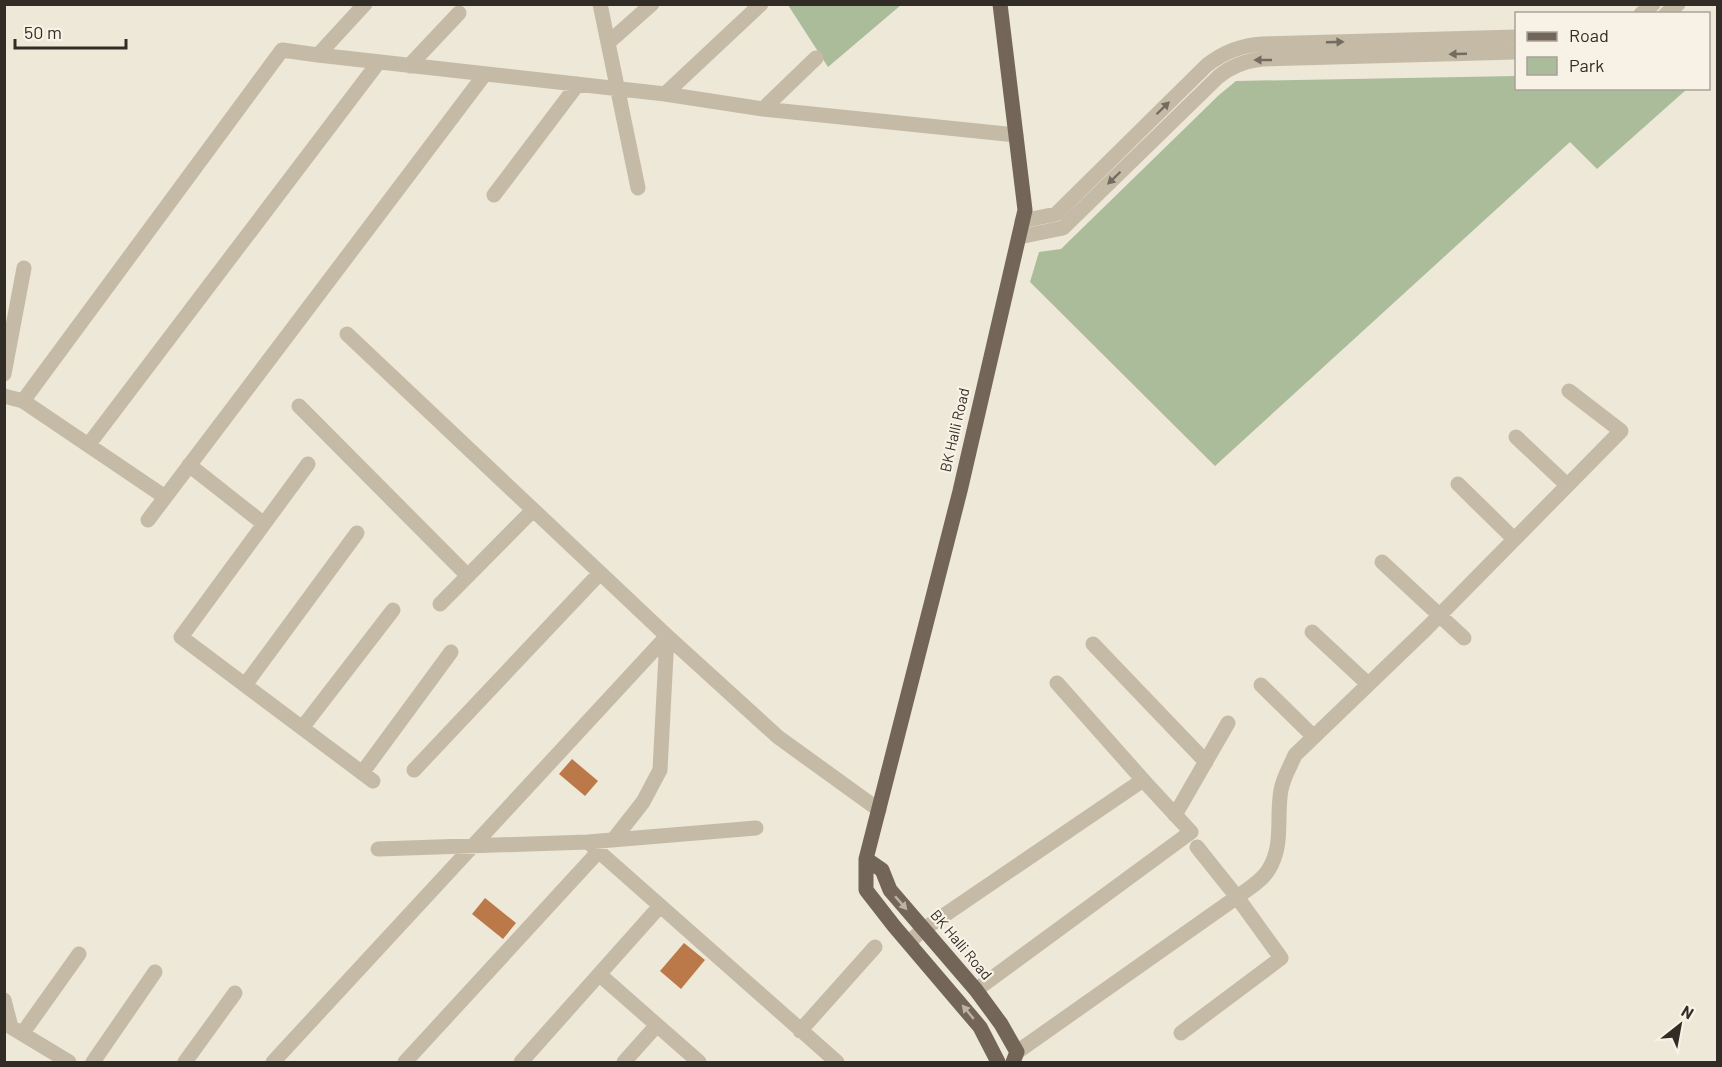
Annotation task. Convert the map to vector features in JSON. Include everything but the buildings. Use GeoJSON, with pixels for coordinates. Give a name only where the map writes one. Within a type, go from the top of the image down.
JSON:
{"type":"FeatureCollection","features":[{"type":"Feature","properties":{"kind":"main road","name":"BK Halli Road"},"geometry":{"type":"LineString","coordinates":[[998,1062],[980,1027],[866,890],[866,859],[960,491],[1025,210],[1000,4]]}},
{"type":"Feature","properties":{"kind":"main road","name":"BK Halli Road"},"geometry":{"type":"LineString","coordinates":[[866,859],[882,870],[890,890],[976,990],[1001,1024],[1015,1057]]}},
{"type":"Feature","properties":{"kind":"street"},"geometry":{"type":"LineString","coordinates":[[318,55],[365,4]]}},
{"type":"Feature","properties":{"kind":"street"},"geometry":{"type":"LineString","coordinates":[[600,4],[638,188]]}},
{"type":"Feature","properties":{"kind":"street"},"geometry":{"type":"LineString","coordinates":[[608,43],[652,4]]}},
{"type":"Feature","properties":{"kind":"street"},"geometry":{"type":"LineString","coordinates":[[665,94],[761,4]]}},
{"type":"Feature","properties":{"kind":"street"},"geometry":{"type":"LineString","coordinates":[[409,66],[459,13]]}},
{"type":"Feature","properties":{"kind":"street"},"geometry":{"type":"LineString","coordinates":[[1022,221],[1056,214],[1207,65],[1233,50],[1262,44],[1515,37]]}},
{"type":"Feature","properties":{"kind":"street"},"geometry":{"type":"LineString","coordinates":[[23,401],[282,50],[378,63],[665,94],[763,110],[1016,135]]}},
{"type":"Feature","properties":{"kind":"street"},"geometry":{"type":"LineString","coordinates":[[1019,237],[1063,228],[1218,77],[1243,62],[1262,59],[1515,52]]}},
{"type":"Feature","properties":{"kind":"street"},"geometry":{"type":"LineString","coordinates":[[763,110],[816,58]]}},
{"type":"Feature","properties":{"kind":"street"},"geometry":{"type":"LineString","coordinates":[[89,444],[378,63]]}},
{"type":"Feature","properties":{"kind":"street"},"geometry":{"type":"LineString","coordinates":[[148,520],[485,74]]}},
{"type":"Feature","properties":{"kind":"street"},"geometry":{"type":"LineString","coordinates":[[494,195],[578,84]]}},
{"type":"Feature","properties":{"kind":"street"},"geometry":{"type":"LineString","coordinates":[[4,374],[24,268]]}},
{"type":"Feature","properties":{"kind":"street"},"geometry":{"type":"LineString","coordinates":[[346,334],[667,636],[778,737],[879,810]]}},
{"type":"Feature","properties":{"kind":"street"},"geometry":{"type":"LineString","coordinates":[[1015,1057],[1261,879],[1270,868],[1278,838],[1280,792],[1295,755],[1440,614],[1621,431],[1569,391]]}},
{"type":"Feature","properties":{"kind":"street"},"geometry":{"type":"LineString","coordinates":[[4,396],[23,401],[165,497]]}},
{"type":"Feature","properties":{"kind":"street"},"geometry":{"type":"LineString","coordinates":[[299,406],[468,576]]}},
{"type":"Feature","properties":{"kind":"street"},"geometry":{"type":"LineString","coordinates":[[1516,437],[1567,485]]}},
{"type":"Feature","properties":{"kind":"street"},"geometry":{"type":"LineString","coordinates":[[308,464],[181,637],[367,777],[451,652]]}},
{"type":"Feature","properties":{"kind":"street"},"geometry":{"type":"LineString","coordinates":[[189,465],[264,524]]}},
{"type":"Feature","properties":{"kind":"street"},"geometry":{"type":"LineString","coordinates":[[1458,484],[1514,539]]}},
{"type":"Feature","properties":{"kind":"street"},"geometry":{"type":"LineString","coordinates":[[440,604],[533,510]]}},
{"type":"Feature","properties":{"kind":"street"},"geometry":{"type":"LineString","coordinates":[[244,685],[357,533]]}},
{"type":"Feature","properties":{"kind":"street"},"geometry":{"type":"LineString","coordinates":[[1382,562],[1464,638]]}},
{"type":"Feature","properties":{"kind":"street"},"geometry":{"type":"LineString","coordinates":[[414,770],[600,573]]}},
{"type":"Feature","properties":{"kind":"street"},"geometry":{"type":"LineString","coordinates":[[302,728],[393,610]]}},
{"type":"Feature","properties":{"kind":"street"},"geometry":{"type":"LineString","coordinates":[[1312,632],[1368,684]]}},
{"type":"Feature","properties":{"kind":"street"},"geometry":{"type":"LineString","coordinates":[[614,840],[643,802],[660,770],[667,636]]}},
{"type":"Feature","properties":{"kind":"street"},"geometry":{"type":"LineString","coordinates":[[273,1062],[667,636]]}},
{"type":"Feature","properties":{"kind":"street"},"geometry":{"type":"LineString","coordinates":[[1093,644],[1206,762]]}},
{"type":"Feature","properties":{"kind":"street"},"geometry":{"type":"LineString","coordinates":[[976,990],[1191,832],[1057,683]]}},
{"type":"Feature","properties":{"kind":"street"},"geometry":{"type":"LineString","coordinates":[[1261,685],[1314,737]]}},
{"type":"Feature","properties":{"kind":"street"},"geometry":{"type":"LineString","coordinates":[[1175,815],[1228,723]]}},
{"type":"Feature","properties":{"kind":"street"},"geometry":{"type":"LineString","coordinates":[[909,942],[924,929],[1143,780]]}},
{"type":"Feature","properties":{"kind":"street"},"geometry":{"type":"LineString","coordinates":[[378,849],[474,846],[593,847],[614,840],[756,828]]}},
{"type":"Feature","properties":{"kind":"street"},"geometry":{"type":"LineString","coordinates":[[593,847],[837,1062]]}},
{"type":"Feature","properties":{"kind":"street"},"geometry":{"type":"LineString","coordinates":[[405,1062],[593,847]]}},
{"type":"Feature","properties":{"kind":"street"},"geometry":{"type":"LineString","coordinates":[[1181,1033],[1281,958],[1197,847]]}},
{"type":"Feature","properties":{"kind":"street"},"geometry":{"type":"LineString","coordinates":[[521,1062],[660,906]]}},
{"type":"Feature","properties":{"kind":"street"},"geometry":{"type":"LineString","coordinates":[[800,1031],[875,946]]}},
{"type":"Feature","properties":{"kind":"street"},"geometry":{"type":"LineString","coordinates":[[22,1034],[79,954]]}},
{"type":"Feature","properties":{"kind":"street"},"geometry":{"type":"LineString","coordinates":[[93,1062],[155,972]]}},
{"type":"Feature","properties":{"kind":"street"},"geometry":{"type":"LineString","coordinates":[[600,975],[699,1062]]}},
{"type":"Feature","properties":{"kind":"street"},"geometry":{"type":"LineString","coordinates":[[185,1062],[234,993]]}},
{"type":"Feature","properties":{"kind":"street"},"geometry":{"type":"LineString","coordinates":[[4,1000],[11,1027],[69,1062]]}},
{"type":"Feature","properties":{"kind":"street"},"geometry":{"type":"LineString","coordinates":[[624,1062],[657,1025]]}},
{"type":"Feature","properties":{"kind":"green space"},"geometry":{"type":"Polygon","coordinates":[[[788,5],[901,5],[828,67],[788,5]]]}},
{"type":"Feature","properties":{"kind":"green space"},"geometry":{"type":"Polygon","coordinates":[[[1515,76],[1515,90],[1686,90],[1597,169],[1570,142],[1215,466],[1030,282],[1039,252],[1061,249],[1236,81],[1515,76]]]}}]}
